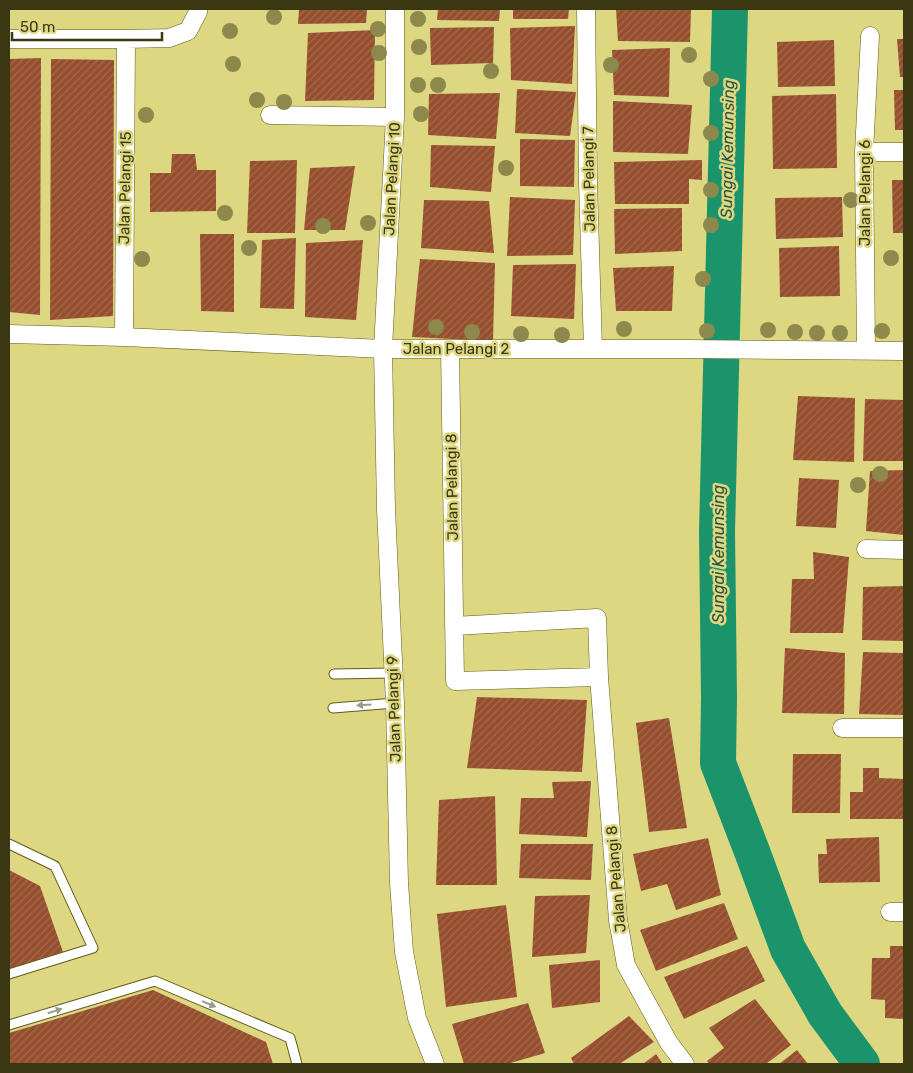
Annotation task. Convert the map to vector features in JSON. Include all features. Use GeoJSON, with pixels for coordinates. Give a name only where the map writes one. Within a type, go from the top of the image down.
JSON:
{"type":"FeatureCollection","features":[{"type":"Feature","properties":{"kind":"street"},"geometry":{"type":"LineString","coordinates":[[9,39],[126,40],[169,38],[188,31],[198,9]]}},
{"type":"Feature","properties":{"kind":"street","name":"Jalan Pelangi 10"},"geometry":{"type":"LineString","coordinates":[[383,349],[395,118],[395,9]]}},
{"type":"Feature","properties":{"kind":"street","name":"Jalan Pelangi 7"},"geometry":{"type":"LineString","coordinates":[[586,9],[588,182],[593,349]]}},
{"type":"Feature","properties":{"kind":"street","name":"Jalan Pelangi 6"},"geometry":{"type":"LineString","coordinates":[[866,350],[864,152],[870,36]]}},
{"type":"Feature","properties":{"kind":"street","name":"Jalan Pelangi 15"},"geometry":{"type":"LineString","coordinates":[[124,337],[126,40]]}},
{"type":"Feature","properties":{"kind":"street"},"geometry":{"type":"LineString","coordinates":[[270,115],[395,118]]}},
{"type":"Feature","properties":{"kind":"street"},"geometry":{"type":"LineString","coordinates":[[864,152],[904,152]]}},
{"type":"Feature","properties":{"kind":"street","name":"Jalan Pelangi 2"},"geometry":{"type":"LineString","coordinates":[[9,334],[124,337],[383,349],[904,351]]}},
{"type":"Feature","properties":{"kind":"street","name":"Jalan Pelangi 9"},"geometry":{"type":"LineString","coordinates":[[383,349],[386,509],[395,703],[399,883],[404,952],[417,1018],[436,1064]]}},
{"type":"Feature","properties":{"kind":"street","name":"Jalan Pelangi 8"},"geometry":{"type":"LineString","coordinates":[[450,349],[455,681],[599,677]]}},
{"type":"Feature","properties":{"kind":"street"},"geometry":{"type":"LineString","coordinates":[[866,550],[904,550]]}},
{"type":"Feature","properties":{"kind":"street","name":"Jalan Pelangi 8"},"geometry":{"type":"LineString","coordinates":[[454,626],[597,618],[599,677],[618,920],[626,965],[669,1043],[685,1064]]}},
{"type":"Feature","properties":{"kind":"street"},"geometry":{"type":"LineString","coordinates":[[842,728],[904,728]]}},
{"type":"Feature","properties":{"kind":"lane"},"geometry":{"type":"LineString","coordinates":[[334,674],[393,673]]}},
{"type":"Feature","properties":{"kind":"lane"},"geometry":{"type":"LineString","coordinates":[[334,708],[395,703]]}},
{"type":"Feature","properties":{"kind":"lane"},"geometry":{"type":"LineString","coordinates":[[9,844],[55,866],[94,948],[9,974]]}},
{"type":"Feature","properties":{"kind":"lane"},"geometry":{"type":"LineString","coordinates":[[9,1025],[155,981],[290,1038],[298,1064]]}},
{"type":"Feature","properties":{"kind":"building"},"geometry":{"type":"Polygon","coordinates":[[[299,9],[367,9],[366,23],[298,24],[299,9]]]}},
{"type":"Feature","properties":{"kind":"building"},"geometry":{"type":"Polygon","coordinates":[[[438,9],[500,9],[499,21],[437,20],[438,9]]]}},
{"type":"Feature","properties":{"kind":"building"},"geometry":{"type":"Polygon","coordinates":[[[513,9],[569,9],[568,19],[513,19],[513,9]]]}},
{"type":"Feature","properties":{"kind":"building"},"geometry":{"type":"Polygon","coordinates":[[[616,9],[691,9],[690,42],[618,41],[616,9]]]}},
{"type":"Feature","properties":{"kind":"building"},"geometry":{"type":"Polygon","coordinates":[[[575,26],[572,84],[511,80],[510,28],[575,26]]]}},
{"type":"Feature","properties":{"kind":"building"},"geometry":{"type":"Polygon","coordinates":[[[494,27],[493,63],[431,65],[430,28],[494,27]]]}},
{"type":"Feature","properties":{"kind":"building"},"geometry":{"type":"Polygon","coordinates":[[[375,30],[374,100],[305,101],[308,33],[375,30]]]}},
{"type":"Feature","properties":{"kind":"building"},"geometry":{"type":"Polygon","coordinates":[[[897,39],[904,39],[904,77],[900,77],[897,39]]]}},
{"type":"Feature","properties":{"kind":"building"},"geometry":{"type":"Polygon","coordinates":[[[834,40],[835,86],[778,87],[777,42],[834,40]]]}},
{"type":"Feature","properties":{"kind":"building"},"geometry":{"type":"Polygon","coordinates":[[[670,48],[669,97],[614,95],[612,50],[670,48]]]}},
{"type":"Feature","properties":{"kind":"building"},"geometry":{"type":"Polygon","coordinates":[[[41,58],[40,315],[9,312],[9,59],[41,58]]]}},
{"type":"Feature","properties":{"kind":"building"},"geometry":{"type":"Polygon","coordinates":[[[51,59],[114,60],[113,316],[50,320],[51,59]]]}},
{"type":"Feature","properties":{"kind":"building"},"geometry":{"type":"Polygon","coordinates":[[[517,89],[576,92],[570,136],[515,133],[517,89]]]}},
{"type":"Feature","properties":{"kind":"building"},"geometry":{"type":"Polygon","coordinates":[[[894,90],[904,90],[904,130],[895,130],[894,90]]]}},
{"type":"Feature","properties":{"kind":"building"},"geometry":{"type":"Polygon","coordinates":[[[500,93],[496,139],[428,135],[429,94],[500,93]]]}},
{"type":"Feature","properties":{"kind":"building"},"geometry":{"type":"Polygon","coordinates":[[[836,94],[837,168],[773,169],[772,96],[836,94]]]}},
{"type":"Feature","properties":{"kind":"building"},"geometry":{"type":"Polygon","coordinates":[[[613,101],[692,105],[688,154],[613,152],[613,101]]]}},
{"type":"Feature","properties":{"kind":"building"},"geometry":{"type":"Polygon","coordinates":[[[520,139],[575,140],[574,187],[520,186],[520,139]]]}},
{"type":"Feature","properties":{"kind":"building"},"geometry":{"type":"Polygon","coordinates":[[[431,145],[495,146],[491,192],[430,187],[431,145]]]}},
{"type":"Feature","properties":{"kind":"building"},"geometry":{"type":"Polygon","coordinates":[[[172,154],[195,154],[197,170],[216,170],[216,211],[150,212],[150,173],[171,173],[172,154]]]}},
{"type":"Feature","properties":{"kind":"building"},"geometry":{"type":"Polygon","coordinates":[[[297,160],[295,233],[247,233],[250,161],[297,160]]]}},
{"type":"Feature","properties":{"kind":"building"},"geometry":{"type":"Polygon","coordinates":[[[702,160],[702,180],[689,179],[689,204],[615,204],[614,162],[702,160]]]}},
{"type":"Feature","properties":{"kind":"building"},"geometry":{"type":"Polygon","coordinates":[[[355,166],[345,230],[304,230],[310,168],[355,166]]]}},
{"type":"Feature","properties":{"kind":"building"},"geometry":{"type":"Polygon","coordinates":[[[892,180],[904,180],[904,233],[893,233],[892,180]]]}},
{"type":"Feature","properties":{"kind":"building"},"geometry":{"type":"Polygon","coordinates":[[[510,197],[575,200],[573,255],[507,256],[510,197]]]}},
{"type":"Feature","properties":{"kind":"building"},"geometry":{"type":"Polygon","coordinates":[[[842,197],[843,237],[776,239],[775,198],[842,197]]]}},
{"type":"Feature","properties":{"kind":"building"},"geometry":{"type":"Polygon","coordinates":[[[424,200],[489,201],[494,253],[421,248],[424,200]]]}},
{"type":"Feature","properties":{"kind":"building"},"geometry":{"type":"Polygon","coordinates":[[[682,208],[682,251],[615,254],[614,209],[682,208]]]}},
{"type":"Feature","properties":{"kind":"building"},"geometry":{"type":"Polygon","coordinates":[[[200,234],[234,234],[234,312],[201,311],[200,234]]]}},
{"type":"Feature","properties":{"kind":"building"},"geometry":{"type":"Polygon","coordinates":[[[296,238],[294,309],[260,308],[262,240],[296,238]]]}},
{"type":"Feature","properties":{"kind":"building"},"geometry":{"type":"Polygon","coordinates":[[[363,240],[356,320],[305,317],[306,243],[363,240]]]}},
{"type":"Feature","properties":{"kind":"building"},"geometry":{"type":"Polygon","coordinates":[[[839,246],[840,296],[780,297],[779,248],[839,246]]]}},
{"type":"Feature","properties":{"kind":"building"},"geometry":{"type":"Polygon","coordinates":[[[420,259],[495,263],[493,341],[412,337],[420,259]]]}},
{"type":"Feature","properties":{"kind":"building"},"geometry":{"type":"Polygon","coordinates":[[[576,264],[574,319],[511,316],[513,265],[576,264]]]}},
{"type":"Feature","properties":{"kind":"building"},"geometry":{"type":"Polygon","coordinates":[[[674,266],[672,311],[616,311],[613,268],[674,266]]]}},
{"type":"Feature","properties":{"kind":"building"},"geometry":{"type":"Polygon","coordinates":[[[798,396],[855,398],[854,462],[793,460],[798,396]]]}},
{"type":"Feature","properties":{"kind":"building"},"geometry":{"type":"Polygon","coordinates":[[[865,399],[904,400],[904,461],[863,461],[865,399]]]}},
{"type":"Feature","properties":{"kind":"building"},"geometry":{"type":"Polygon","coordinates":[[[904,470],[904,535],[866,531],[870,471],[904,470]]]}},
{"type":"Feature","properties":{"kind":"building"},"geometry":{"type":"Polygon","coordinates":[[[799,478],[839,480],[836,528],[796,526],[799,478]]]}},
{"type":"Feature","properties":{"kind":"building"},"geometry":{"type":"Polygon","coordinates":[[[813,552],[849,557],[843,633],[790,633],[792,579],[814,579],[813,552]]]}},
{"type":"Feature","properties":{"kind":"building"},"geometry":{"type":"Polygon","coordinates":[[[904,586],[904,641],[862,640],[863,587],[904,586]]]}},
{"type":"Feature","properties":{"kind":"building"},"geometry":{"type":"Polygon","coordinates":[[[785,648],[845,653],[844,714],[782,713],[785,648]]]}},
{"type":"Feature","properties":{"kind":"building"},"geometry":{"type":"Polygon","coordinates":[[[863,652],[904,653],[904,715],[859,714],[863,652]]]}},
{"type":"Feature","properties":{"kind":"building"},"geometry":{"type":"Polygon","coordinates":[[[477,697],[587,700],[582,772],[467,768],[477,697]]]}},
{"type":"Feature","properties":{"kind":"building"},"geometry":{"type":"Polygon","coordinates":[[[669,718],[687,828],[649,832],[636,723],[669,718]]]}},
{"type":"Feature","properties":{"kind":"building"},"geometry":{"type":"Polygon","coordinates":[[[793,754],[841,754],[840,813],[792,813],[793,754]]]}},
{"type":"Feature","properties":{"kind":"building"},"geometry":{"type":"Polygon","coordinates":[[[863,768],[879,768],[879,778],[904,779],[904,819],[850,819],[850,792],[863,792],[863,768]]]}},
{"type":"Feature","properties":{"kind":"building"},"geometry":{"type":"Polygon","coordinates":[[[591,781],[587,837],[519,834],[521,798],[554,798],[552,782],[591,781]]]}},
{"type":"Feature","properties":{"kind":"building"},"geometry":{"type":"Polygon","coordinates":[[[495,796],[497,885],[436,885],[439,800],[495,796]]]}},
{"type":"Feature","properties":{"kind":"building"},"geometry":{"type":"Polygon","coordinates":[[[879,837],[880,882],[819,883],[818,854],[827,854],[826,839],[879,837]]]}},
{"type":"Feature","properties":{"kind":"building"},"geometry":{"type":"Polygon","coordinates":[[[708,838],[721,895],[676,910],[667,884],[641,891],[633,854],[708,838]]]}},
{"type":"Feature","properties":{"kind":"building"},"geometry":{"type":"Polygon","coordinates":[[[521,844],[593,844],[591,880],[519,878],[521,844]]]}},
{"type":"Feature","properties":{"kind":"building"},"geometry":{"type":"Polygon","coordinates":[[[9,870],[40,886],[63,952],[9,969],[9,870]]]}},
{"type":"Feature","properties":{"kind":"building"},"geometry":{"type":"Polygon","coordinates":[[[590,895],[586,953],[532,957],[535,896],[590,895]]]}},
{"type":"Feature","properties":{"kind":"building"},"geometry":{"type":"Polygon","coordinates":[[[724,903],[738,939],[656,971],[640,930],[724,903]]]}},
{"type":"Feature","properties":{"kind":"building"},"geometry":{"type":"Polygon","coordinates":[[[506,905],[517,997],[446,1007],[437,914],[506,905]]]}},
{"type":"Feature","properties":{"kind":"building"},"geometry":{"type":"Polygon","coordinates":[[[747,946],[765,981],[684,1019],[664,977],[747,946]]]}},
{"type":"Feature","properties":{"kind":"building"},"geometry":{"type":"Polygon","coordinates":[[[890,946],[904,946],[904,1019],[885,1018],[885,1000],[871,999],[872,958],[890,958],[890,946]]]}},
{"type":"Feature","properties":{"kind":"building"},"geometry":{"type":"Polygon","coordinates":[[[600,960],[600,1002],[552,1008],[549,965],[600,960]]]}},
{"type":"Feature","properties":{"kind":"building"},"geometry":{"type":"Polygon","coordinates":[[[153,990],[266,1042],[273,1064],[9,1064],[9,1033],[153,990]]]}},
{"type":"Feature","properties":{"kind":"building"},"geometry":{"type":"Polygon","coordinates":[[[755,999],[791,1045],[766,1064],[709,1064],[707,1061],[724,1048],[709,1028],[755,999]]]}},
{"type":"Feature","properties":{"kind":"building"},"geometry":{"type":"Polygon","coordinates":[[[528,1003],[545,1053],[507,1064],[464,1064],[452,1024],[528,1003]]]}},
{"type":"Feature","properties":{"kind":"building"},"geometry":{"type":"Polygon","coordinates":[[[629,1016],[654,1042],[619,1064],[574,1064],[571,1058],[629,1016]]]}},
{"type":"Feature","properties":{"kind":"building"},"geometry":{"type":"Polygon","coordinates":[[[797,1050],[808,1064],[779,1064],[797,1050]]]}},
{"type":"Feature","properties":{"kind":"building"},"geometry":{"type":"Polygon","coordinates":[[[656,1054],[663,1064],[643,1064],[656,1054]]]}},
{"type":"Feature","properties":{"kind":"waterway","name":"Sungai Kemunsing"},"geometry":{"type":"LineString","coordinates":[[730,9],[717,531],[718,763],[788,949],[825,1014],[862,1064]]}}]}
